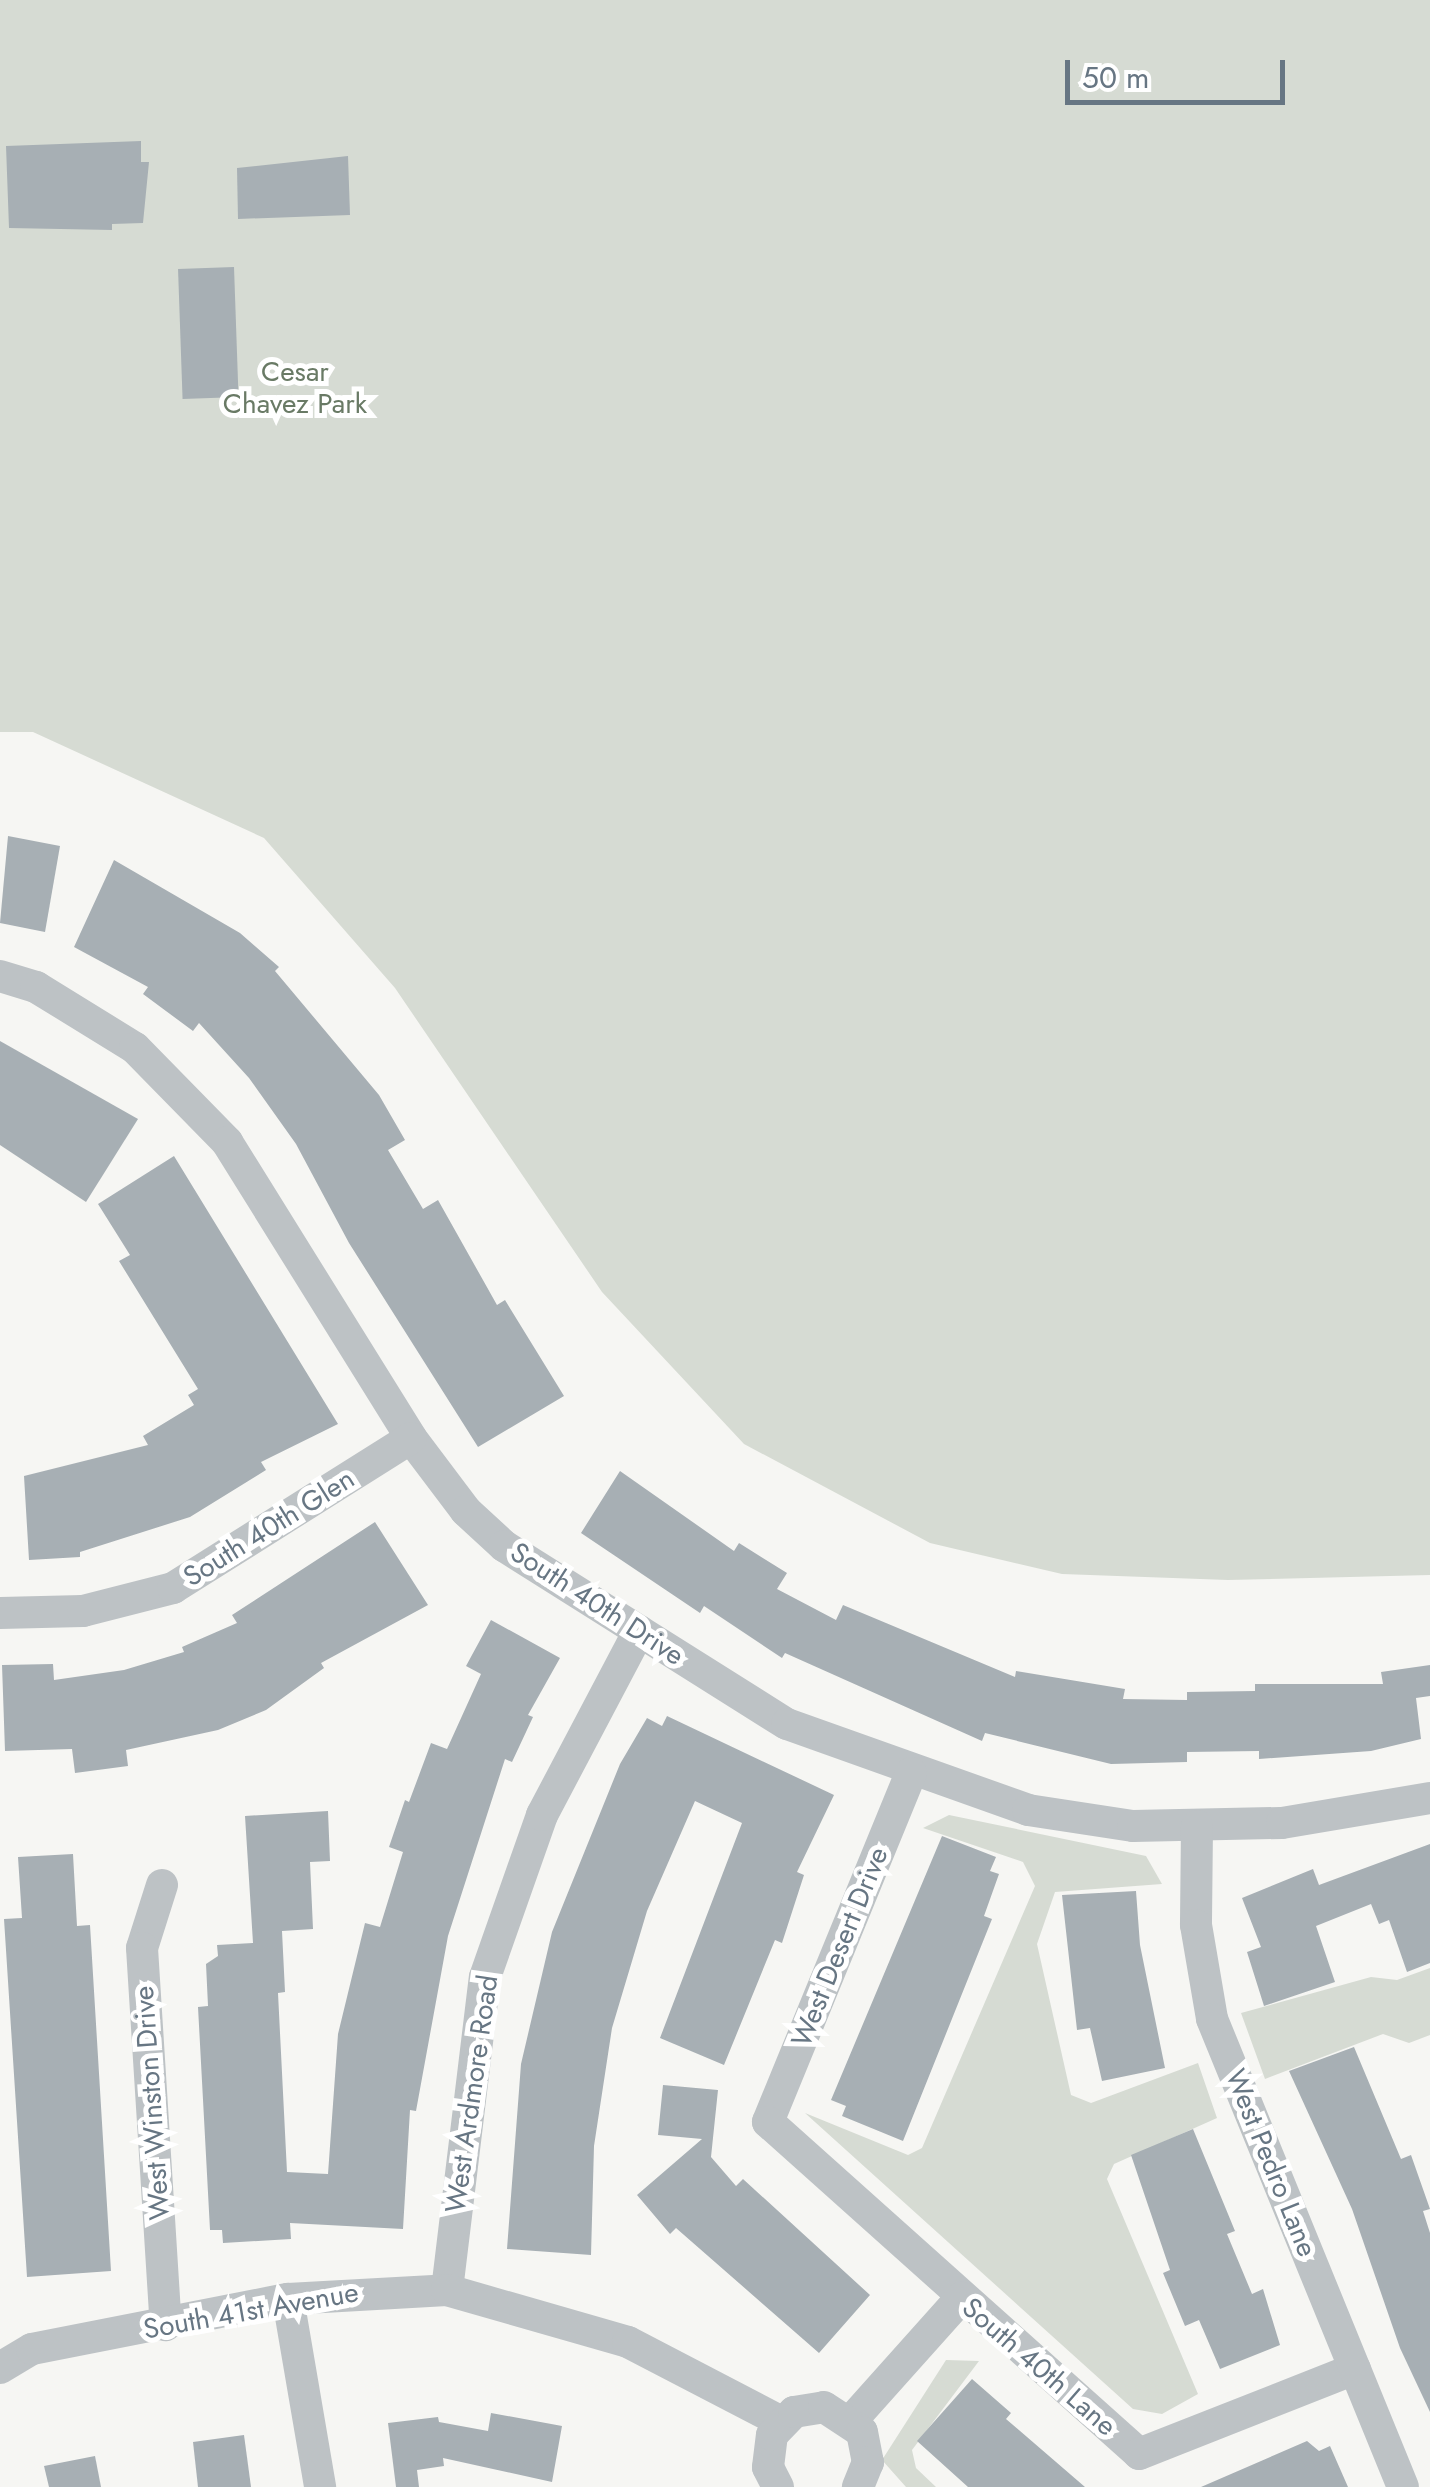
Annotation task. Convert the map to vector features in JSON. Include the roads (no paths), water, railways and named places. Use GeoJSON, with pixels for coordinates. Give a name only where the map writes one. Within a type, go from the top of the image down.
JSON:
{"type":"FeatureCollection","features":[{"type":"Feature","properties":{"kind":"street","name":"South 40th Drive"},"geometry":{"type":"LineString","coordinates":[[0,976],[36,987],[135,1048],[227,1142],[412,1438],[466,1511],[504,1546],[788,1724],[911,1772],[1028,1810],[1134,1826],[1282,1823],[1430,1798]]}},
{"type":"Feature","properties":{"kind":"street","name":"South 40th Glen"},"geometry":{"type":"LineString","coordinates":[[0,1613],[83,1611],[173,1588],[412,1438]]}},
{"type":"Feature","properties":{"kind":"street","name":"West Ardmore Road"},"geometry":{"type":"LineString","coordinates":[[446,2290],[485,1977],[542,1815],[639,1631]]}},
{"type":"Feature","properties":{"kind":"street","name":"West Desert Drive"},"geometry":{"type":"LineString","coordinates":[[768,2122],[911,1772]]}},
{"type":"Feature","properties":{"kind":"street","name":"West Pedro Lane"},"geometry":{"type":"LineString","coordinates":[[1197,1826],[1196,1925],[1212,2019],[1403,2487]]}},
{"type":"Feature","properties":{"kind":"street","name":"West Winston Drive"},"geometry":{"type":"LineString","coordinates":[[162,1885],[142,1948],[166,2325]]}},
{"type":"Feature","properties":{"kind":"street","name":"South 40th Lane"},"geometry":{"type":"LineString","coordinates":[[768,2122],[1139,2454],[1355,2370]]}},
{"type":"Feature","properties":{"kind":"street","name":"South 41st Avenue"},"geometry":{"type":"LineString","coordinates":[[0,2368],[32,2350],[288,2299],[446,2290],[628,2342],[782,2422]]}},
{"type":"Feature","properties":{"kind":"street"},"geometry":{"type":"LineString","coordinates":[[852,2420],[961,2298]]}},
{"type":"Feature","properties":{"kind":"street"},"geometry":{"type":"LineString","coordinates":[[288,2299],[320,2487]]}},
{"type":"Feature","properties":{"kind":"street"},"geometry":{"type":"LineString","coordinates":[[778,2487],[768,2450],[782,2422],[824,2407],[852,2420],[867,2446],[858,2487]]}},
{"type":"Feature","properties":{"kind":"park label","name":"Cesar Chavez Park"},"geometry":{"type":"Point","coordinates":[295,388]}}]}
